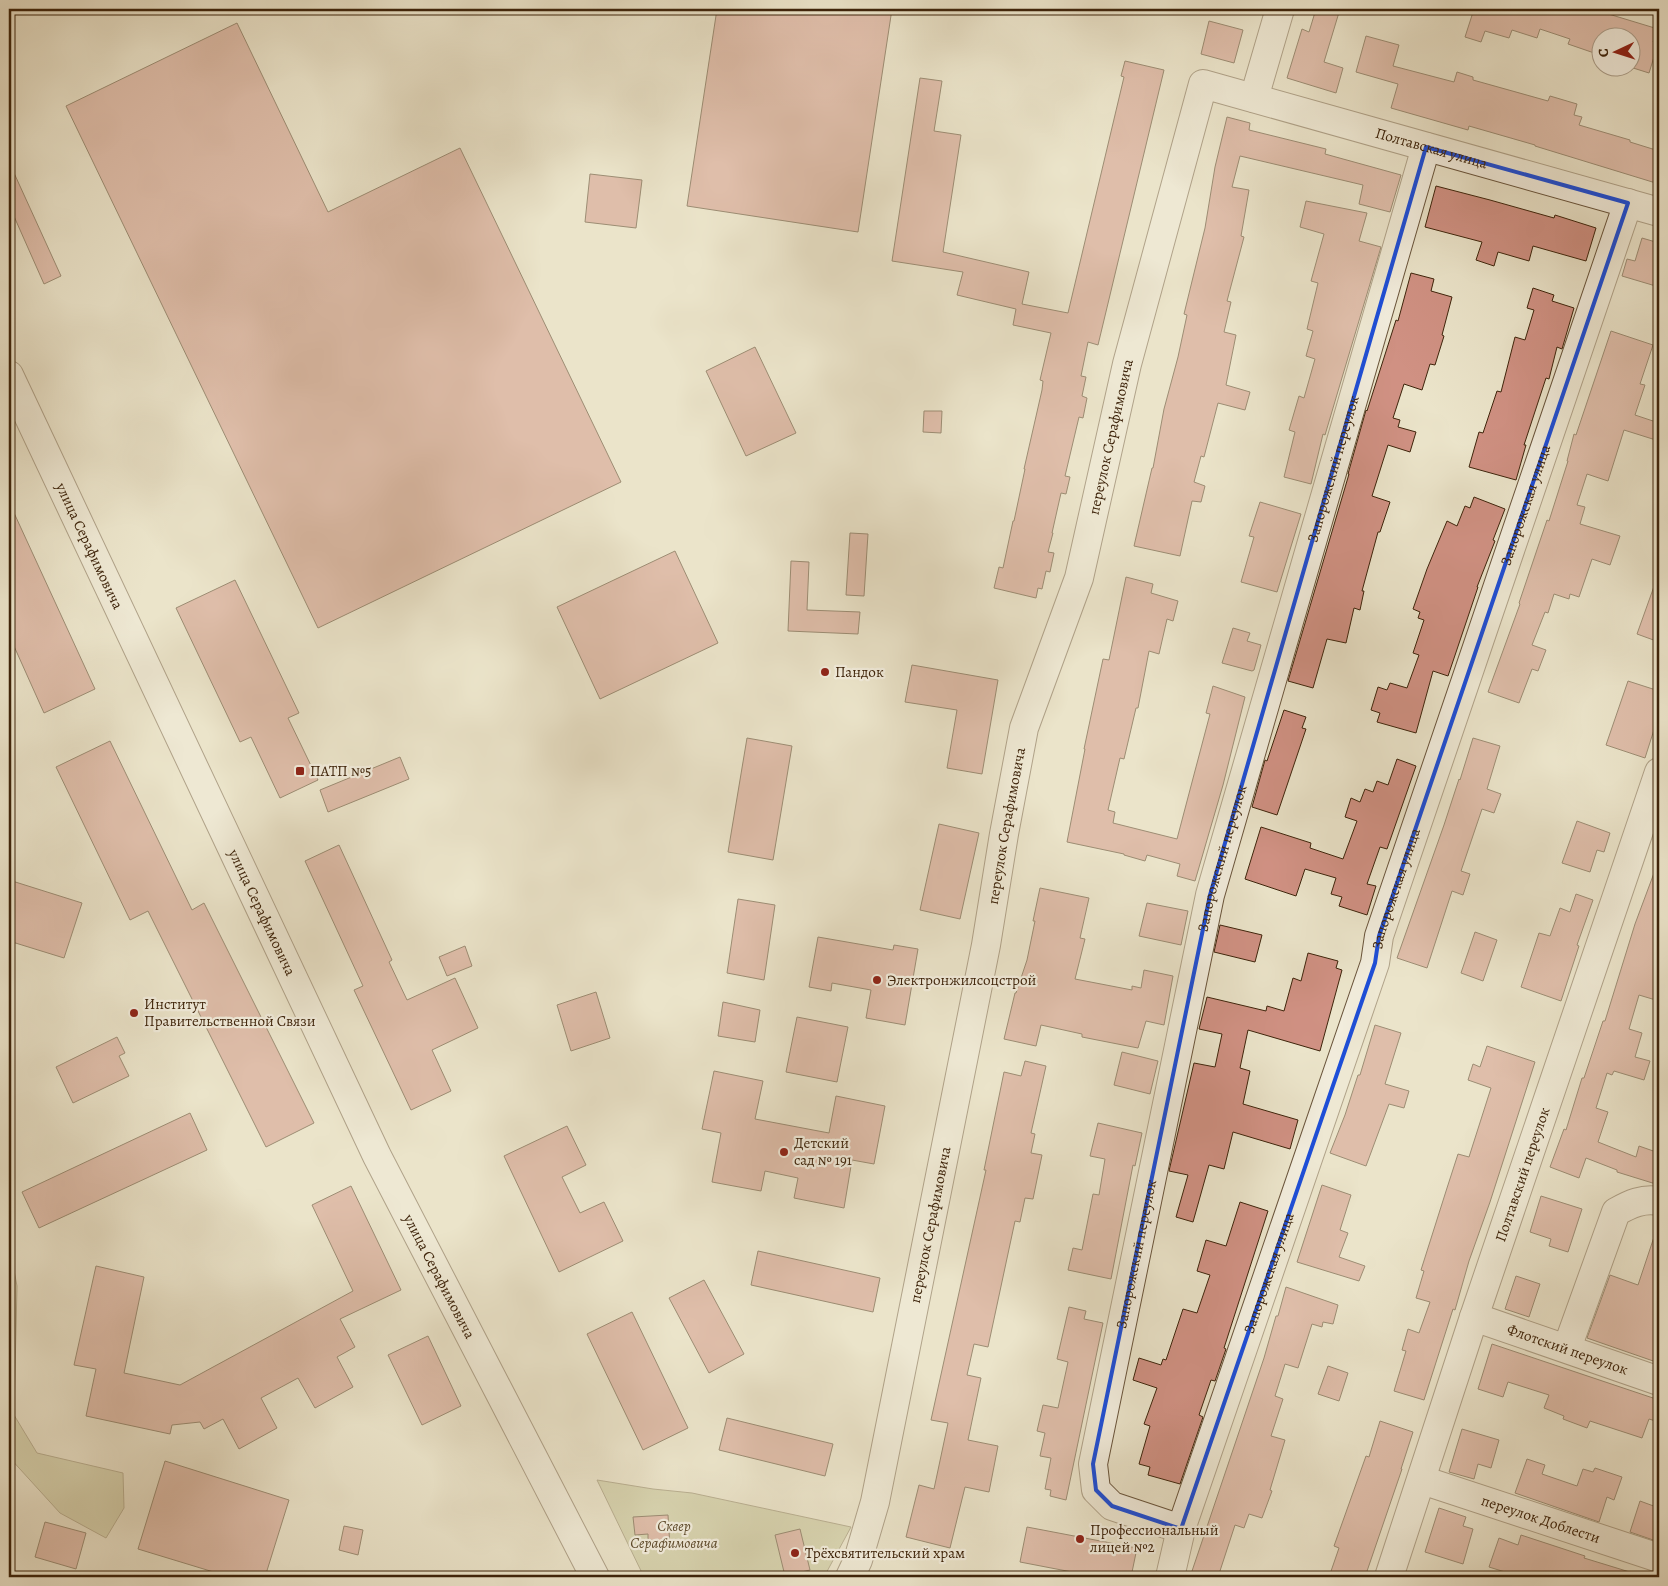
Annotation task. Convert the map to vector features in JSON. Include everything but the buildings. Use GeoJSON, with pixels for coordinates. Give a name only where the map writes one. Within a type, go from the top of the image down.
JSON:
{"type":"FeatureCollection","features":[{"type":"Feature","properties":{"kind":"street"},"geometry":{"type":"LineString","coordinates":[[1254,98],[1280,9]]}},
{"type":"Feature","properties":{"kind":"street","name":"Полтавская улица"},"geometry":{"type":"LineString","coordinates":[[1203,84],[1659,212]]}},
{"type":"Feature","properties":{"kind":"street","name":"переулок Серафимовича"},"geometry":{"type":"LineString","coordinates":[[850,1577],[858,1560],[874,1502],[984,955],[1024,728],[1079,578],[1127,364],[1203,84]]}},
{"type":"Feature","properties":{"kind":"street","name":"Запорожский переулок"},"geometry":{"type":"LineString","coordinates":[[1181,1529],[1112,1506],[1096,1490],[1092,1464],[1210,895],[1426,147]]}},
{"type":"Feature","properties":{"kind":"street","name":"Запорожская улица"},"geometry":{"type":"LineString","coordinates":[[1170,1577],[1181,1529],[1376,963],[1379,936],[1628,202]]}},
{"type":"Feature","properties":{"kind":"street","name":"улица Серафимовича"},"geometry":{"type":"LineString","coordinates":[[9,375],[377,1156],[595,1577]]}},
{"type":"Feature","properties":{"kind":"street","name":"Полтавский переулок"},"geometry":{"type":"LineString","coordinates":[[1389,1577],[1474,1317],[1659,772]]}},
{"type":"Feature","properties":{"kind":"street"},"geometry":{"type":"LineString","coordinates":[[1567,1348],[1616,1212],[1633,1202],[1659,1201]]}},
{"type":"Feature","properties":{"kind":"street","name":"Флотский переулок"},"geometry":{"type":"LineString","coordinates":[[1474,1317],[1659,1381]]}},
{"type":"Feature","properties":{"kind":"street","name":"переулок Доблести"},"geometry":{"type":"LineString","coordinates":[[1422,1480],[1659,1558]]}},
{"type":"Feature","properties":{"kind":"highlighted area"},"geometry":{"type":"Polygon","coordinates":[[[1426,147],[1628,203],[1379,936],[1375,963],[1181,1529],[1112,1506],[1096,1490],[1093,1464],[1210,895],[1426,147]]]}},
{"type":"Feature","properties":{"kind":"green space"},"geometry":{"type":"Polygon","coordinates":[[[9,1244],[17,1286],[14,1415],[37,1453],[123,1473],[124,1508],[106,1538],[60,1513],[9,1457],[9,1244]]]}},
{"type":"Feature","properties":{"kind":"green space","name":"Сквер Серафимовича"},"geometry":{"type":"Polygon","coordinates":[[[597,1480],[692,1493],[851,1527],[824,1577],[644,1577],[597,1480]]]}},
{"type":"Feature","properties":{"kind":"place","name":"Пандок"},"geometry":{"type":"Point","coordinates":[825,672]}},
{"type":"Feature","properties":{"kind":"place","name":"ПАТП №5"},"geometry":{"type":"Point","coordinates":[300,771]}},
{"type":"Feature","properties":{"kind":"place","name":"Электронжилсоцстрой"},"geometry":{"type":"Point","coordinates":[877,980]}},
{"type":"Feature","properties":{"kind":"place","name":"Институт Правительственной Связи"},"geometry":{"type":"Point","coordinates":[134,1013]}},
{"type":"Feature","properties":{"kind":"place","name":"Детский сад № 191"},"geometry":{"type":"Point","coordinates":[784,1152]}},
{"type":"Feature","properties":{"kind":"place","name":"Профессиональный лицей №2"},"geometry":{"type":"Point","coordinates":[1080,1539]}},
{"type":"Feature","properties":{"kind":"place","name":"Трёхсвятительский храм"},"geometry":{"type":"Point","coordinates":[795,1553]}}]}
